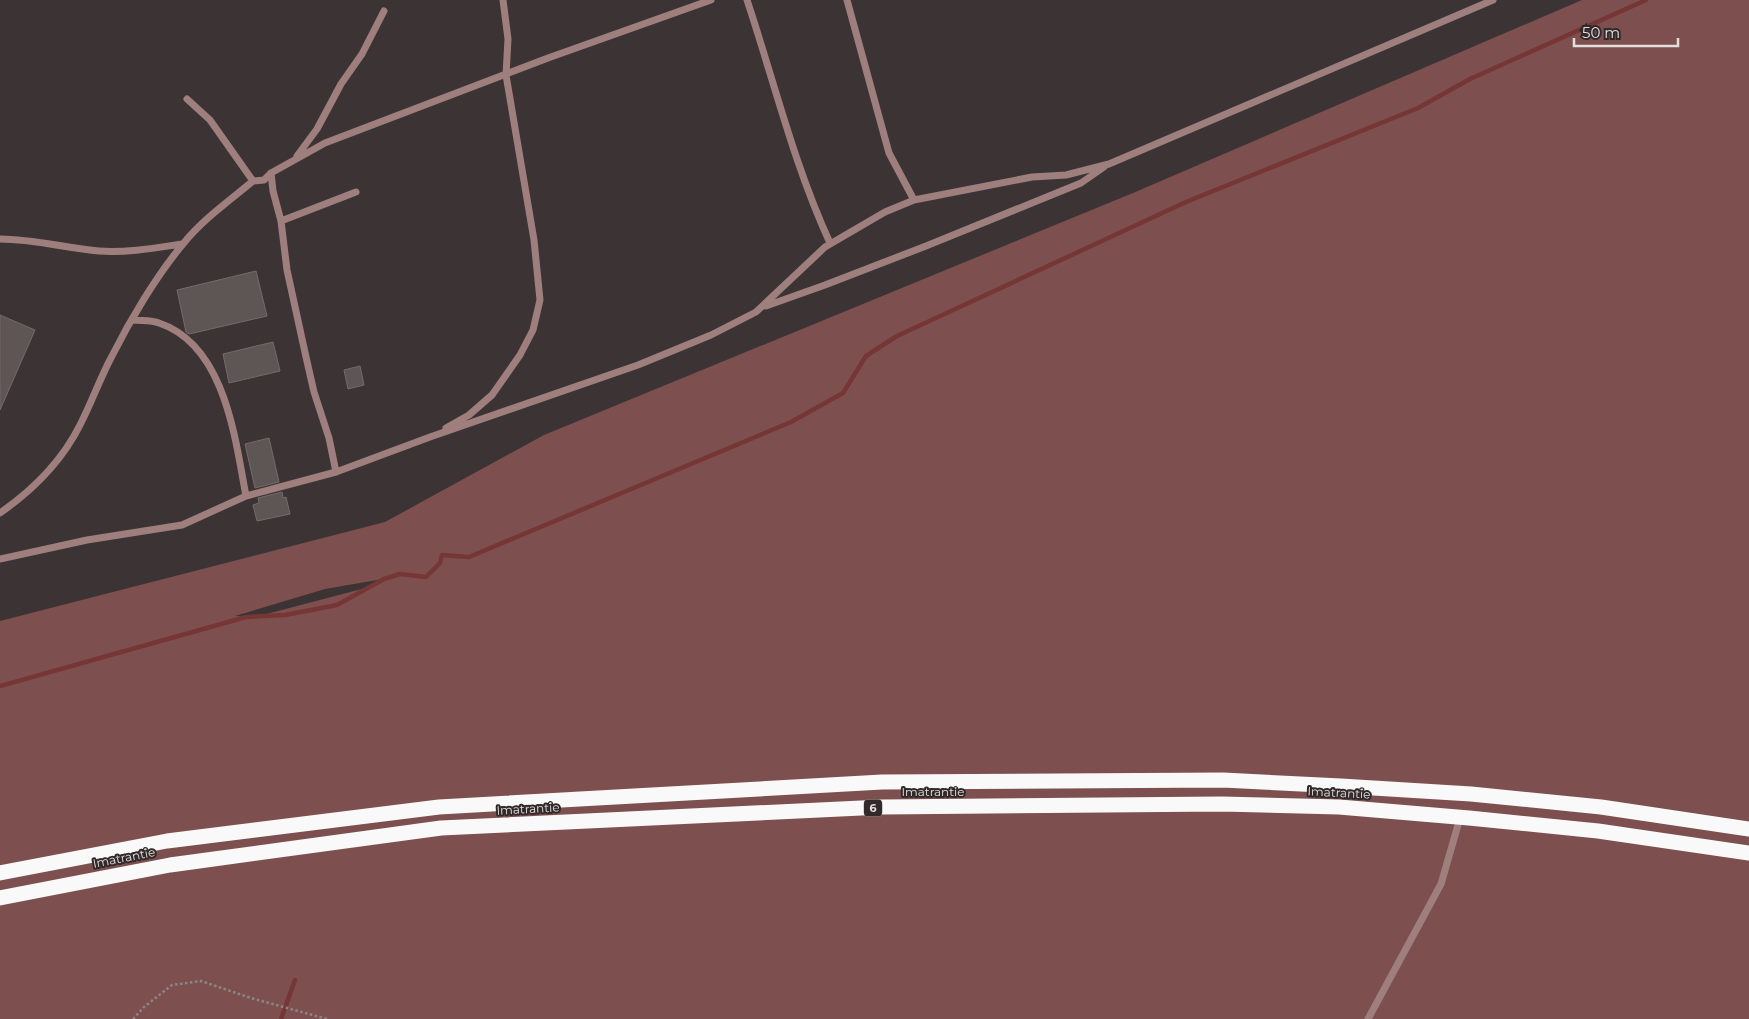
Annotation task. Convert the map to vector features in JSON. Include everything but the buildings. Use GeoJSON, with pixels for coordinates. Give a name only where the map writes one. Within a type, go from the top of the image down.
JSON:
{"type":"FeatureCollection","features":[{"type":"Feature","properties":{"kind":"highway","name":"Imatrantie"},"geometry":{"type":"LineString","coordinates":[[0,873],[167,840],[439,808],[882,782],[1223,780],[1341,786],[1471,794],[1602,807],[1749,829]]}},
{"type":"Feature","properties":{"kind":"highway","name":"Imatrantie"},"geometry":{"type":"LineString","coordinates":[[0,898],[170,865],[441,828],[882,807],[1222,804],[1339,807],[1598,831],[1749,853]]}},
{"type":"Feature","properties":{"kind":"lane"},"geometry":{"type":"LineString","coordinates":[[430,437],[469,415],[492,395],[520,355],[533,330],[540,300],[534,240],[506,75],[508,39],[503,0]]}},
{"type":"Feature","properties":{"kind":"lane"},"geometry":{"type":"LineString","coordinates":[[0,513],[24,497],[56,464],[80,426],[111,356],[155,283],[182,244],[198,227],[253,181],[264,180],[271,173],[325,143],[548,58],[711,0]]}},
{"type":"Feature","properties":{"kind":"lane"},"geometry":{"type":"LineString","coordinates":[[746,0],[770,69],[796,157],[813,206],[830,243]]}},
{"type":"Feature","properties":{"kind":"lane"},"geometry":{"type":"LineString","coordinates":[[847,0],[889,154],[914,200]]}},
{"type":"Feature","properties":{"kind":"lane"},"geometry":{"type":"LineString","coordinates":[[762,307],[830,243],[885,212],[914,200],[1032,177],[1066,175],[1109,164],[1493,0]]}},
{"type":"Feature","properties":{"kind":"lane"},"geometry":{"type":"LineString","coordinates":[[296,159],[317,129],[341,84],[362,54],[384,11]]}},
{"type":"Feature","properties":{"kind":"lane"},"geometry":{"type":"LineString","coordinates":[[187,99],[210,120],[253,181]]}},
{"type":"Feature","properties":{"kind":"lane"},"geometry":{"type":"LineString","coordinates":[[0,559],[87,540],[182,525],[246,496],[336,472],[430,437],[638,365],[711,336],[762,307],[926,246],[1072,187],[1109,164]]}},
{"type":"Feature","properties":{"kind":"lane"},"geometry":{"type":"LineString","coordinates":[[271,173],[281,221],[287,270],[314,392],[329,438],[336,472]]}},
{"type":"Feature","properties":{"kind":"lane"},"geometry":{"type":"LineString","coordinates":[[281,221],[356,192]]}},
{"type":"Feature","properties":{"kind":"lane"},"geometry":{"type":"LineString","coordinates":[[0,239],[21,239],[62,247],[101,251],[148,249],[182,244]]}},
{"type":"Feature","properties":{"kind":"lane"},"geometry":{"type":"LineString","coordinates":[[133,320],[158,322],[177,332],[197,348],[224,395],[246,496]]}},
{"type":"Feature","properties":{"kind":"lane"},"geometry":{"type":"LineString","coordinates":[[1368,1019],[1441,884],[1460,817]]}},
{"type":"Feature","properties":{"kind":"path"},"geometry":{"type":"LineString","coordinates":[[133,1019],[144,1007],[172,985],[201,981],[251,998],[327,1019]]}},
{"type":"Feature","properties":{"kind":"shaded area"},"geometry":{"type":"Polygon","coordinates":[[[1582,0],[1749,0],[1749,1019],[0,1019],[0,621],[385,522],[544,435],[1133,193],[1582,0]],[[383,579],[325,589],[235,616],[259,616],[373,586],[383,579]]]}},
{"type":"Feature","properties":{"kind":"waterway"},"geometry":{"type":"LineString","coordinates":[[0,686],[246,617],[285,615],[337,605],[384,579],[400,574],[426,577],[440,563],[442,555],[469,557],[791,422],[843,393],[866,356],[897,336],[1186,202],[1418,108],[1470,79],[1646,0]]}},
{"type":"Feature","properties":{"kind":"waterway"},"geometry":{"type":"LineString","coordinates":[[281,1019],[295,980]]}}]}
